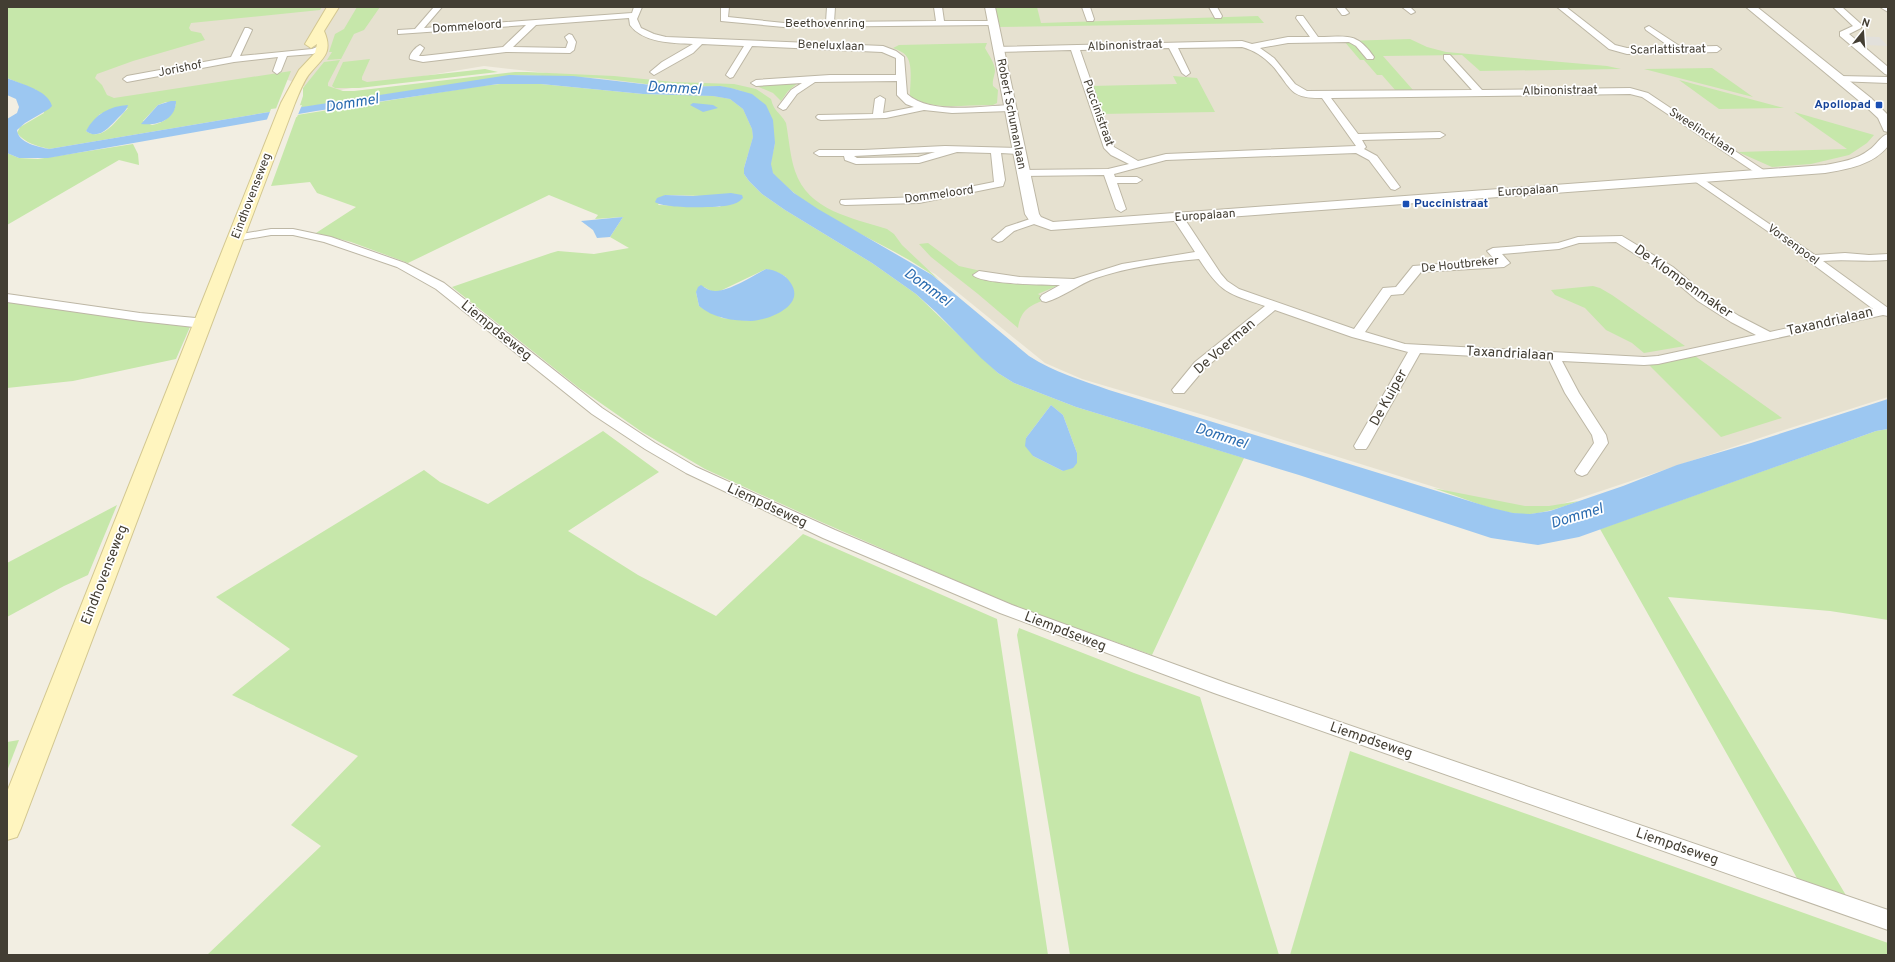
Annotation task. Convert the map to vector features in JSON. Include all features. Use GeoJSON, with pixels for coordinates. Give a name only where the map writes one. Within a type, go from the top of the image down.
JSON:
{"type":"FeatureCollection","features":[{"type":"Feature","properties":{"kind":"main road","name":"Eindhovenseweg"},"geometry":{"type":"LineString","coordinates":[[305,70],[303,66],[313,40],[319,32],[324,20],[334,7]]}},
{"type":"Feature","properties":{"kind":"main road"},"geometry":{"type":"LineString","coordinates":[[319,32],[323,44],[322,48]]}},
{"type":"Feature","properties":{"kind":"main road","name":"Eindhovenseweg"},"geometry":{"type":"LineString","coordinates":[[7,828],[203,322],[244,237],[288,103],[305,70],[318,58],[322,48]]}},
{"type":"Feature","properties":{"kind":"street"},"geometry":{"type":"LineString","coordinates":[[418,30],[438,7]]}},
{"type":"Feature","properties":{"kind":"street","name":"Beethovenring"},"geometry":{"type":"LineString","coordinates":[[726,7],[723,17],[724,19],[783,25],[993,23]]}},
{"type":"Feature","properties":{"kind":"street"},"geometry":{"type":"LineString","coordinates":[[830,24],[831,7]]}},
{"type":"Feature","properties":{"kind":"street"},"geometry":{"type":"LineString","coordinates":[[938,7],[940,24]]}},
{"type":"Feature","properties":{"kind":"street","name":"Robert Schumanlaan"},"geometry":{"type":"LineString","coordinates":[[990,7],[1022,173],[1032,214],[1036,220]]}},
{"type":"Feature","properties":{"kind":"street"},"geometry":{"type":"LineString","coordinates":[[1086,7],[1090,19]]}},
{"type":"Feature","properties":{"kind":"street"},"geometry":{"type":"LineString","coordinates":[[1213,7],[1218,16]]}},
{"type":"Feature","properties":{"kind":"street","name":"Scarlattistraat"},"geometry":{"type":"LineString","coordinates":[[1561,7],[1612,47],[1619,49],[1717,49]]}},
{"type":"Feature","properties":{"kind":"street"},"geometry":{"type":"LineString","coordinates":[[1751,7],[1877,110],[1883,117],[1888,128]]}},
{"type":"Feature","properties":{"kind":"street"},"geometry":{"type":"LineString","coordinates":[[1837,7],[1858,26],[1843,34],[1888,72]]}},
{"type":"Feature","properties":{"kind":"street"},"geometry":{"type":"LineString","coordinates":[[1884,7],[1888,10]]}},
{"type":"Feature","properties":{"kind":"street","name":"Dommeloord"},"geometry":{"type":"LineString","coordinates":[[401,32],[534,22],[569,17],[636,11]]}},
{"type":"Feature","properties":{"kind":"street","name":"Beneluxlaan"},"geometry":{"type":"LineString","coordinates":[[636,11],[634,24],[638,30],[645,34],[671,40],[883,49],[900,57],[901,91],[905,99],[923,107],[944,109],[1010,108]]}},
{"type":"Feature","properties":{"kind":"street"},"geometry":{"type":"LineString","coordinates":[[1300,18],[1316,40]]}},
{"type":"Feature","properties":{"kind":"street","name":"Dommeloord"},"geometry":{"type":"LineString","coordinates":[[506,49],[534,22]]}},
{"type":"Feature","properties":{"kind":"street"},"geometry":{"type":"LineString","coordinates":[[1648,28],[1679,50]]}},
{"type":"Feature","properties":{"kind":"street"},"geometry":{"type":"LineString","coordinates":[[234,59],[248,30]]}},
{"type":"Feature","properties":{"kind":"street"},"geometry":{"type":"LineString","coordinates":[[569,37],[572,42],[570,50]]}},
{"type":"Feature","properties":{"kind":"street","name":"Albinonistraat"},"geometry":{"type":"LineString","coordinates":[[997,49],[1235,44],[1251,47],[1288,40],[1355,40],[1370,57]]}},
{"type":"Feature","properties":{"kind":"street"},"geometry":{"type":"LineString","coordinates":[[654,72],[663,65],[695,48],[700,42]]}},
{"type":"Feature","properties":{"kind":"street"},"geometry":{"type":"LineString","coordinates":[[730,75],[750,44]]}},
{"type":"Feature","properties":{"kind":"street"},"geometry":{"type":"LineString","coordinates":[[1172,45],[1186,73]]}},
{"type":"Feature","properties":{"kind":"street","name":"Albinonistraat"},"geometry":{"type":"LineString","coordinates":[[1251,47],[1275,64],[1298,92],[1311,95],[1621,90],[1639,92]]}},
{"type":"Feature","properties":{"kind":"street","name":"Jorishof"},"geometry":{"type":"LineString","coordinates":[[127,79],[234,59],[308,51],[322,48]]}},
{"type":"Feature","properties":{"kind":"street","name":"Dommeloord"},"geometry":{"type":"LineString","coordinates":[[420,48],[413,57],[417,59],[506,49],[558,52],[581,50]]}},
{"type":"Feature","properties":{"kind":"street","name":"Puccinistraat"},"geometry":{"type":"LineString","coordinates":[[1075,48],[1109,148],[1115,154],[1137,164]]}},
{"type":"Feature","properties":{"kind":"street"},"geometry":{"type":"LineString","coordinates":[[745,52],[784,54]]}},
{"type":"Feature","properties":{"kind":"street"},"geometry":{"type":"LineString","coordinates":[[277,72],[283,54]]}},
{"type":"Feature","properties":{"kind":"street"},"geometry":{"type":"LineString","coordinates":[[1447,57],[1480,93]]}},
{"type":"Feature","properties":{"kind":"street"},"geometry":{"type":"LineString","coordinates":[[756,83],[814,79],[901,78]]}},
{"type":"Feature","properties":{"kind":"street"},"geometry":{"type":"LineString","coordinates":[[783,107],[794,92],[814,79]]}},
{"type":"Feature","properties":{"kind":"street"},"geometry":{"type":"LineString","coordinates":[[1839,79],[1888,80]]}},
{"type":"Feature","properties":{"kind":"street","name":"Sweelincklaan"},"geometry":{"type":"LineString","coordinates":[[1639,92],[1763,173]]}},
{"type":"Feature","properties":{"kind":"street"},"geometry":{"type":"LineString","coordinates":[[1325,95],[1355,137],[1361,147],[1358,150]]}},
{"type":"Feature","properties":{"kind":"street"},"geometry":{"type":"LineString","coordinates":[[878,115],[880,99]]}},
{"type":"Feature","properties":{"kind":"street"},"geometry":{"type":"LineString","coordinates":[[821,117],[878,115],[905,112],[923,107]]}},
{"type":"Feature","properties":{"kind":"street"},"geometry":{"type":"LineString","coordinates":[[1355,137],[1440,135]]}},
{"type":"Feature","properties":{"kind":"street","name":"Europalaan"},"geometry":{"type":"LineString","coordinates":[[1036,220],[1051,226],[1060,227],[1825,169],[1851,164],[1875,154],[1888,138]]}},
{"type":"Feature","properties":{"kind":"street"},"geometry":{"type":"LineString","coordinates":[[819,153],[882,152],[920,148],[1018,151]]}},
{"type":"Feature","properties":{"kind":"street"},"geometry":{"type":"LineString","coordinates":[[1110,176],[1118,171],[1137,164],[1166,157],[1358,150],[1373,158],[1395,187]]}},
{"type":"Feature","properties":{"kind":"street","name":"Dommeloord"},"geometry":{"type":"LineString","coordinates":[[845,202],[920,200],[999,184],[1000,180],[996,151]]}},
{"type":"Feature","properties":{"kind":"street"},"geometry":{"type":"LineString","coordinates":[[1022,173],[1110,176],[1137,180]]}},
{"type":"Feature","properties":{"kind":"street"},"geometry":{"type":"LineString","coordinates":[[1110,176],[1120,209]]}},
{"type":"Feature","properties":{"kind":"street","name":"Vorsenpoel"},"geometry":{"type":"LineString","coordinates":[[1697,178],[1886,311]]}},
{"type":"Feature","properties":{"kind":"street","name":"Taxandrialaan"},"geometry":{"type":"LineString","coordinates":[[1178,217],[1202,255],[1223,284],[1235,292],[1385,343],[1416,349],[1626,361],[1658,360],[1886,311]]}},
{"type":"Feature","properties":{"kind":"street"},"geometry":{"type":"LineString","coordinates":[[998,239],[1002,233],[1010,228],[1036,220]]}},
{"type":"Feature","properties":{"kind":"street","name":"Liempdseweg"},"geometry":{"type":"LineString","coordinates":[[244,237],[298,234],[327,239],[394,262],[440,286],[597,411],[650,446],[698,473],[829,534],[1006,609],[1110,649],[1888,920]]}},
{"type":"Feature","properties":{"kind":"street","name":"De Houtbreker"},"geometry":{"type":"LineString","coordinates":[[1357,334],[1387,291],[1399,291],[1417,269],[1504,263],[1493,251],[1559,246],[1578,240],[1618,238]]}},
{"type":"Feature","properties":{"kind":"street","name":"De Klompenmaker"},"geometry":{"type":"LineString","coordinates":[[1618,238],[1669,270],[1702,298],[1736,319],[1769,336]]}},
{"type":"Feature","properties":{"kind":"street"},"geometry":{"type":"LineString","coordinates":[[1046,298],[1077,282],[1128,266],[1156,260],[1202,255]]}},
{"type":"Feature","properties":{"kind":"street"},"geometry":{"type":"LineString","coordinates":[[1812,259],[1846,256],[1869,258],[1888,257]]}},
{"type":"Feature","properties":{"kind":"street"},"geometry":{"type":"LineString","coordinates":[[979,275],[1026,281],[1077,282]]}},
{"type":"Feature","properties":{"kind":"street"},"geometry":{"type":"LineString","coordinates":[[7,298],[140,317],[194,323],[203,322]]}},
{"type":"Feature","properties":{"kind":"street","name":"De Voerman"},"geometry":{"type":"LineString","coordinates":[[1179,390],[1200,365],[1274,305]]}},
{"type":"Feature","properties":{"kind":"street","name":"De Kuiper"},"geometry":{"type":"LineString","coordinates":[[1362,446],[1416,349]]}},
{"type":"Feature","properties":{"kind":"street"},"geometry":{"type":"LineString","coordinates":[[1554,357],[1572,393],[1599,435],[1601,443],[1582,471]]}},
{"type":"Feature","properties":{"kind":"shaded area"},"geometry":{"type":"Polygon","coordinates":[[[300,7],[1888,7],[1888,397],[1550,508],[1492,505],[1207,416],[1082,379],[1045,363],[935,274],[796,193],[655,85],[484,66],[322,93],[288,80],[104,107],[79,85],[172,20],[300,7]]]}},
{"type":"Feature","properties":{"kind":"shaded area"},"geometry":{"type":"Polygon","coordinates":[[[1853,36],[1879,37],[1888,46],[1864,45],[1853,36]]]}},
{"type":"Feature","properties":{"kind":"green space"},"geometry":{"type":"Polygon","coordinates":[[[7,7],[322,7],[320,10],[191,23],[189,28],[191,31],[201,33],[205,40],[133,61],[97,74],[95,78],[102,85],[107,95],[114,98],[291,71],[275,111],[49,149],[27,142],[17,133],[20,127],[44,113],[36,90],[7,78],[7,7]],[[166,102],[158,105],[143,121],[152,125],[164,121],[173,112],[176,104],[166,102]],[[128,108],[100,114],[86,131],[92,134],[104,132],[115,123],[128,108]]]}},
{"type":"Feature","properties":{"kind":"green space"},"geometry":{"type":"Polygon","coordinates":[[[357,7],[380,7],[364,30],[354,34],[341,59],[327,60],[332,52],[329,52],[335,34],[344,29],[357,7]]]}},
{"type":"Feature","properties":{"kind":"green space"},"geometry":{"type":"Polygon","coordinates":[[[994,7],[1037,7],[1041,23],[1258,16],[1264,23],[997,27],[994,7]]]}},
{"type":"Feature","properties":{"kind":"green space"},"geometry":{"type":"Polygon","coordinates":[[[1410,39],[1427,47],[1446,52],[1607,66],[1621,69],[1480,71],[1462,55],[1383,56],[1413,90],[1396,91],[1382,75],[1377,75],[1364,60],[1360,60],[1344,41],[1410,39]]]}},
{"type":"Feature","properties":{"kind":"green space"},"geometry":{"type":"Polygon","coordinates":[[[987,43],[985,48],[995,70],[993,86],[998,90],[997,103],[993,105],[939,106],[919,101],[910,96],[911,70],[909,61],[901,51],[893,48],[899,45],[987,43]]]}},
{"type":"Feature","properties":{"kind":"green space"},"geometry":{"type":"Polygon","coordinates":[[[370,59],[362,77],[362,80],[367,82],[485,69],[498,72],[359,88],[335,88],[332,86],[343,62],[370,59]]]}},
{"type":"Feature","properties":{"kind":"green space"},"geometry":{"type":"Polygon","coordinates":[[[340,60],[328,83],[328,86],[343,91],[354,91],[515,72],[614,76],[673,82],[734,84],[756,89],[771,99],[775,109],[784,119],[795,171],[801,185],[810,195],[833,211],[887,229],[894,234],[902,245],[939,280],[902,256],[821,212],[803,200],[777,178],[773,173],[771,166],[775,143],[742,91],[720,86],[669,87],[599,78],[515,75],[299,108],[303,96],[303,88],[324,62],[340,60]]]}},
{"type":"Feature","properties":{"kind":"green space"},"geometry":{"type":"Polygon","coordinates":[[[1712,68],[1753,97],[1644,69],[1712,68]]]}},
{"type":"Feature","properties":{"kind":"green space"},"geometry":{"type":"Polygon","coordinates":[[[1173,76],[1197,78],[1215,112],[1100,114],[1090,86],[1177,84],[1173,76]]]}},
{"type":"Feature","properties":{"kind":"green space"},"geometry":{"type":"Polygon","coordinates":[[[1679,80],[1784,108],[1719,109],[1679,80]]]}},
{"type":"Feature","properties":{"kind":"green space"},"geometry":{"type":"Polygon","coordinates":[[[799,82],[788,91],[781,101],[773,93],[754,85],[799,82]]]}},
{"type":"Feature","properties":{"kind":"green space"},"geometry":{"type":"Polygon","coordinates":[[[510,83],[541,84],[643,94],[713,96],[730,99],[743,109],[752,129],[753,137],[744,168],[744,174],[749,181],[762,194],[785,210],[872,263],[916,294],[998,373],[1014,383],[1076,407],[1244,458],[1152,655],[1009,604],[819,521],[705,469],[642,432],[579,388],[452,287],[558,251],[594,254],[629,248],[610,237],[623,217],[595,219],[598,215],[549,195],[408,263],[351,242],[316,233],[356,207],[317,193],[310,182],[271,186],[297,115],[480,86],[510,83]],[[665,195],[658,205],[721,207],[704,196],[665,195]],[[766,269],[720,291],[711,291],[704,287],[696,292],[699,306],[722,318],[751,321],[786,277],[766,269]],[[1051,405],[1026,438],[1033,456],[1063,471],[1077,453],[1063,415],[1051,405]]]}},
{"type":"Feature","properties":{"kind":"green space"},"geometry":{"type":"Polygon","coordinates":[[[1794,112],[1874,135],[1867,143],[1849,155],[1811,164],[1772,167],[1738,152],[1847,149],[1794,112]]]}},
{"type":"Feature","properties":{"kind":"green space"},"geometry":{"type":"Polygon","coordinates":[[[133,144],[138,154],[139,165],[119,160],[7,225],[7,153],[19,158],[38,159],[133,144]]]}},
{"type":"Feature","properties":{"kind":"green space"},"geometry":{"type":"Polygon","coordinates":[[[928,243],[959,266],[981,271],[977,275],[1059,285],[1038,294],[1046,299],[1031,306],[1024,312],[1021,316],[1018,328],[931,257],[919,244],[928,243]]]}},
{"type":"Feature","properties":{"kind":"green space"},"geometry":{"type":"Polygon","coordinates":[[[1593,286],[1612,295],[1685,346],[1644,353],[1632,343],[1606,330],[1585,308],[1555,295],[1551,290],[1593,286]]]}},
{"type":"Feature","properties":{"kind":"green space"},"geometry":{"type":"Polygon","coordinates":[[[7,301],[190,327],[176,359],[73,381],[7,388],[7,301]]]}},
{"type":"Feature","properties":{"kind":"green space"},"geometry":{"type":"Polygon","coordinates":[[[1695,356],[1782,418],[1721,437],[1648,364],[1695,356]]]}},
{"type":"Feature","properties":{"kind":"green space"},"geometry":{"type":"Polygon","coordinates":[[[1888,429],[1888,620],[1830,611],[1668,597],[1847,897],[1798,880],[1600,529],[1876,431],[1888,429]]]}},
{"type":"Feature","properties":{"kind":"green space"},"geometry":{"type":"Polygon","coordinates":[[[603,431],[659,472],[568,531],[638,575],[716,616],[803,534],[997,619],[1048,955],[207,955],[321,846],[291,825],[358,756],[232,695],[290,649],[216,597],[424,470],[440,482],[488,504],[603,431]]]}},
{"type":"Feature","properties":{"kind":"green space"},"geometry":{"type":"Polygon","coordinates":[[[1433,488],[1525,506],[1549,506],[1579,501],[1543,512],[1519,514],[1494,509],[1433,488]]]}},
{"type":"Feature","properties":{"kind":"green space"},"geometry":{"type":"Polygon","coordinates":[[[117,505],[88,575],[64,586],[7,617],[7,563],[117,505]]]}},
{"type":"Feature","properties":{"kind":"green space"},"geometry":{"type":"Polygon","coordinates":[[[1019,628],[1200,697],[1279,955],[1070,955],[1017,635],[1019,628]]]}},
{"type":"Feature","properties":{"kind":"green space"},"geometry":{"type":"Polygon","coordinates":[[[19,740],[7,771],[7,742],[19,740]]]}},
{"type":"Feature","properties":{"kind":"green space"},"geometry":{"type":"Polygon","coordinates":[[[1350,751],[1888,943],[1888,955],[1290,955],[1350,751]]]}},
{"type":"Feature","properties":{"kind":"water","name":"Dommel"},"geometry":{"type":"Polygon","coordinates":[[[509,75],[573,76],[669,87],[720,86],[752,94],[766,105],[773,120],[775,143],[771,164],[773,173],[794,193],[818,209],[932,275],[1038,362],[1109,390],[1492,508],[1513,513],[1530,514],[1550,511],[1623,486],[1677,465],[1888,399],[1888,429],[1876,431],[1579,537],[1538,545],[1491,538],[1299,475],[1076,407],[1014,383],[998,373],[981,358],[936,312],[916,294],[872,263],[785,210],[762,194],[749,181],[744,174],[744,168],[753,137],[752,129],[743,109],[730,99],[713,96],[643,94],[541,84],[498,84],[316,111],[48,158],[19,158],[7,153],[7,119],[17,113],[19,107],[16,99],[7,95],[7,78],[33,88],[49,100],[52,106],[49,109],[25,123],[17,130],[21,138],[30,144],[49,149],[263,113],[509,75]]]}},
{"type":"Feature","properties":{"kind":"water"},"geometry":{"type":"Polygon","coordinates":[[[176,101],[173,113],[169,117],[159,123],[141,124],[158,105],[176,101]]]}},
{"type":"Feature","properties":{"kind":"water"},"geometry":{"type":"Polygon","coordinates":[[[693,103],[713,105],[718,108],[703,112],[690,105],[693,103]]]}},
{"type":"Feature","properties":{"kind":"water"},"geometry":{"type":"Polygon","coordinates":[[[128,105],[127,109],[104,131],[91,134],[86,131],[94,120],[104,112],[115,107],[128,105]]]}},
{"type":"Feature","properties":{"kind":"water"},"geometry":{"type":"Polygon","coordinates":[[[731,193],[742,195],[743,198],[734,204],[715,207],[680,207],[655,202],[657,198],[665,195],[693,196],[731,193]]]}},
{"type":"Feature","properties":{"kind":"water"},"geometry":{"type":"Polygon","coordinates":[[[623,217],[610,237],[597,238],[593,230],[581,221],[623,217]]]}},
{"type":"Feature","properties":{"kind":"water"},"geometry":{"type":"Polygon","coordinates":[[[766,269],[776,271],[783,275],[790,282],[794,290],[794,298],[784,310],[768,318],[751,321],[717,316],[699,306],[696,292],[698,287],[701,285],[711,290],[720,291],[741,283],[766,269]]]}},
{"type":"Feature","properties":{"kind":"water"},"geometry":{"type":"Polygon","coordinates":[[[1051,405],[1063,415],[1077,453],[1077,463],[1073,468],[1063,471],[1033,456],[1025,446],[1026,438],[1051,405]]]}},
{"type":"Feature","properties":{"kind":"pier"},"geometry":{"type":"Polygon","coordinates":[[[302,105],[297,117],[266,122],[271,109],[302,105]]]}},
{"type":"Feature","properties":{"kind":"place","name":"Apollopad"},"geometry":{"type":"Point","coordinates":[1879,105]}},
{"type":"Feature","properties":{"kind":"place","name":"Puccinistraat"},"geometry":{"type":"Point","coordinates":[1406,204]}}]}
